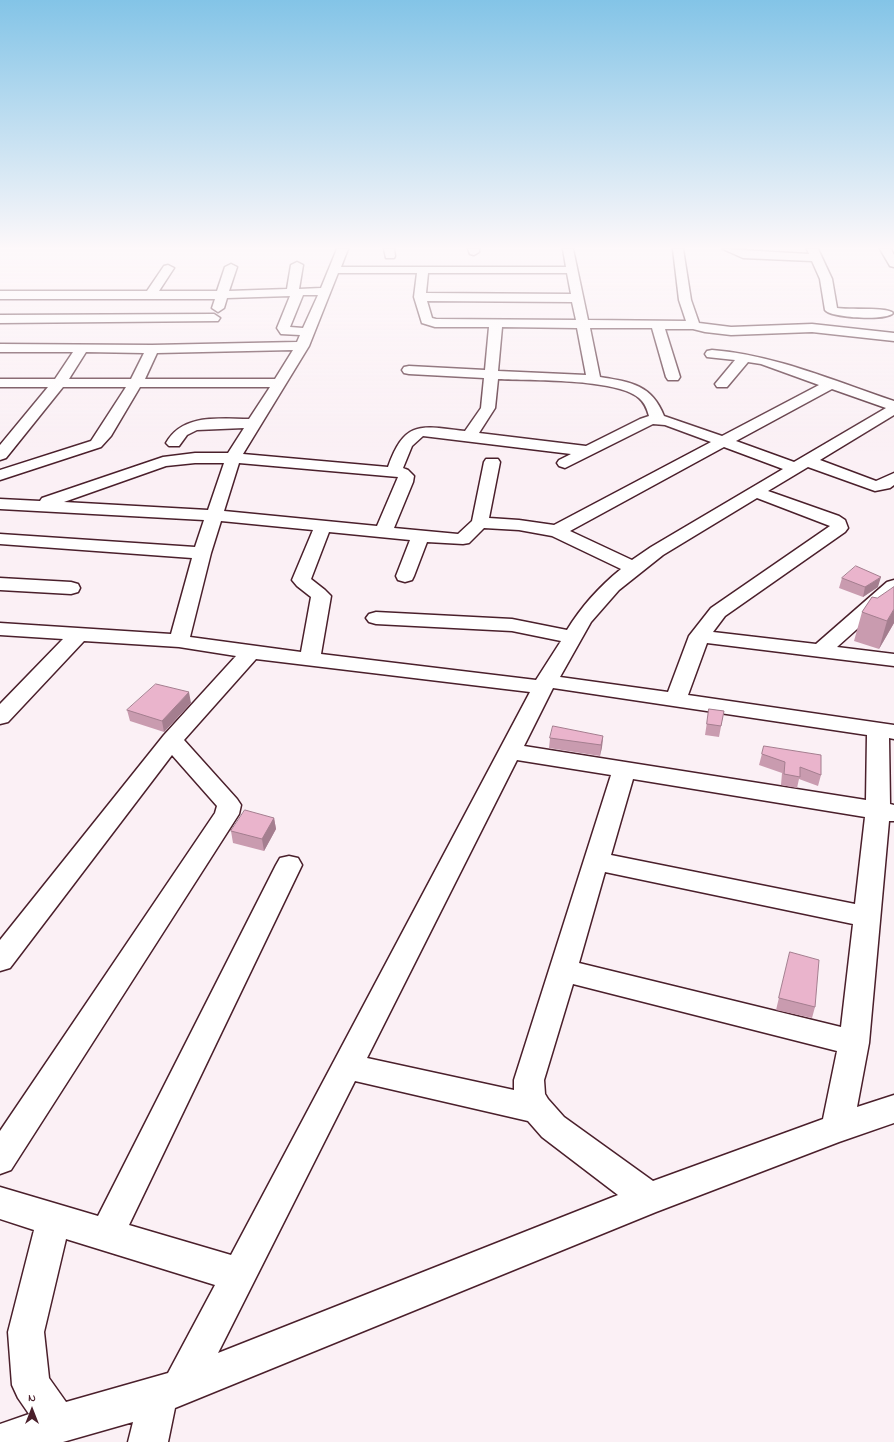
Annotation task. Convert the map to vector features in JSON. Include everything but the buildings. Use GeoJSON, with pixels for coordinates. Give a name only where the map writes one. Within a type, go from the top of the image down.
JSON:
{"type":"FeatureCollection","features":[{"type":"Feature","properties":{"kind":"street"},"geometry":{"type":"LineString","coordinates":[[53,348],[74,316]]}},
{"type":"Feature","properties":{"kind":"street"},"geometry":{"type":"LineString","coordinates":[[287,316],[283,328],[285,331],[310,332]]}},
{"type":"Feature","properties":{"kind":"street"},"geometry":{"type":"LineString","coordinates":[[179,641],[202,553],[233,458],[302,346],[310,332],[316,316]]}},
{"type":"Feature","properties":{"kind":"street"},"geometry":{"type":"LineString","coordinates":[[425,316],[426,320],[435,323],[583,323],[659,330]]}},
{"type":"Feature","properties":{"kind":"street"},"geometry":{"type":"LineString","coordinates":[[581,316],[594,380]]}},
{"type":"Feature","properties":{"kind":"street"},"geometry":{"type":"LineString","coordinates":[[691,316],[694,325]]}},
{"type":"Feature","properties":{"kind":"street"},"geometry":{"type":"LineString","coordinates":[[0,319],[214,318],[211,333]]}},
{"type":"Feature","properties":{"kind":"street"},"geometry":{"type":"LineString","coordinates":[[470,435],[488,408],[496,323]]}},
{"type":"Feature","properties":{"kind":"street"},"geometry":{"type":"LineString","coordinates":[[585,336],[659,330],[694,325],[712,330],[800,328],[894,337]]}},
{"type":"Feature","properties":{"kind":"street"},"geometry":{"type":"LineString","coordinates":[[659,330],[673,377]]}},
{"type":"Feature","properties":{"kind":"street"},"geometry":{"type":"LineString","coordinates":[[0,360],[5,348],[152,349],[302,346]]}},
{"type":"Feature","properties":{"kind":"street"},"geometry":{"type":"LineString","coordinates":[[0,455],[59,383],[82,348]]}},
{"type":"Feature","properties":{"kind":"street"},"geometry":{"type":"LineString","coordinates":[[0,475],[96,444],[103,436],[136,383],[152,349]]}},
{"type":"Feature","properties":{"kind":"street"},"geometry":{"type":"LineString","coordinates":[[712,354],[745,357],[764,361],[894,407]]}},
{"type":"Feature","properties":{"kind":"street"},"geometry":{"type":"LineString","coordinates":[[722,384],[745,357]]}},
{"type":"Feature","properties":{"kind":"street"},"geometry":{"type":"LineString","coordinates":[[409,370],[492,373],[594,380],[639,392],[648,398],[658,420]]}},
{"type":"Feature","properties":{"kind":"street"},"geometry":{"type":"LineString","coordinates":[[0,383],[280,383]]}},
{"type":"Feature","properties":{"kind":"street"},"geometry":{"type":"LineString","coordinates":[[557,531],[831,384]]}},
{"type":"Feature","properties":{"kind":"street"},"geometry":{"type":"LineString","coordinates":[[148,1442],[170,1391],[239,1275],[544,684],[583,620],[612,586],[633,568],[657,551],[894,407]]}},
{"type":"Feature","properties":{"kind":"street"},"geometry":{"type":"LineString","coordinates":[[565,463],[646,422],[658,420],[667,421],[725,442],[875,486],[884,485],[894,478]]}},
{"type":"Feature","properties":{"kind":"street"},"geometry":{"type":"LineString","coordinates":[[174,443],[180,434],[187,428],[200,425],[254,424]]}},
{"type":"Feature","properties":{"kind":"street"},"geometry":{"type":"LineString","coordinates":[[394,472],[406,441],[417,432],[437,431],[588,451]]}},
{"type":"Feature","properties":{"kind":"street"},"geometry":{"type":"LineString","coordinates":[[38,506],[163,462],[189,458],[233,458],[402,473],[406,476],[405,482],[382,532]]}},
{"type":"Feature","properties":{"kind":"street"},"geometry":{"type":"LineString","coordinates":[[0,504],[215,515],[454,539],[463,538],[480,523],[492,462]]}},
{"type":"Feature","properties":{"kind":"street"},"geometry":{"type":"LineString","coordinates":[[676,700],[699,636],[706,624],[718,612],[839,528],[839,524],[833,520],[754,492]]}},
{"type":"Feature","properties":{"kind":"street"},"geometry":{"type":"LineString","coordinates":[[480,523],[519,524],[557,531],[633,568]]}},
{"type":"Feature","properties":{"kind":"street"},"geometry":{"type":"LineString","coordinates":[[310,658],[321,596],[316,590],[306,586],[301,580],[323,526]]}},
{"type":"Feature","properties":{"kind":"street"},"geometry":{"type":"LineString","coordinates":[[405,576],[420,536]]}},
{"type":"Feature","properties":{"kind":"street"},"geometry":{"type":"LineString","coordinates":[[0,539],[202,553]]}},
{"type":"Feature","properties":{"kind":"street"},"geometry":{"type":"LineString","coordinates":[[0,584],[71,588]]}},
{"type":"Feature","properties":{"kind":"street"},"geometry":{"type":"LineString","coordinates":[[820,651],[894,586]]}},
{"type":"Feature","properties":{"kind":"street"},"geometry":{"type":"LineString","coordinates":[[376,618],[512,625],[573,637]]}},
{"type":"Feature","properties":{"kind":"street"},"geometry":{"type":"LineString","coordinates":[[0,629],[179,641],[251,652],[676,700],[886,731],[886,812],[867,917],[854,1043],[837,1128]]}},
{"type":"Feature","properties":{"kind":"street"},"geometry":{"type":"LineString","coordinates":[[0,716],[78,635]]}},
{"type":"Feature","properties":{"kind":"street"},"geometry":{"type":"LineString","coordinates":[[699,636],[894,660]]}},
{"type":"Feature","properties":{"kind":"street"},"geometry":{"type":"LineString","coordinates":[[0,960],[9,934],[172,740],[251,652]]}},
{"type":"Feature","properties":{"kind":"street"},"geometry":{"type":"LineString","coordinates":[[0,1159],[227,814],[229,805],[172,740]]}},
{"type":"Feature","properties":{"kind":"street"},"geometry":{"type":"LineString","coordinates":[[510,751],[886,812]]}},
{"type":"Feature","properties":{"kind":"street"},"geometry":{"type":"LineString","coordinates":[[624,770],[529,1080],[530,1094],[537,1109],[553,1127],[650,1198]]}},
{"type":"Feature","properties":{"kind":"street"},"geometry":{"type":"LineString","coordinates":[[596,861],[867,917]]}},
{"type":"Feature","properties":{"kind":"street"},"geometry":{"type":"LineString","coordinates":[[106,1235],[289,865]]}},
{"type":"Feature","properties":{"kind":"street"},"geometry":{"type":"LineString","coordinates":[[563,970],[854,1043]]}},
{"type":"Feature","properties":{"kind":"street"},"geometry":{"type":"LineString","coordinates":[[346,1066],[537,1109]]}},
{"type":"Feature","properties":{"kind":"street"},"geometry":{"type":"LineString","coordinates":[[5,1442],[58,1424],[170,1391],[650,1198],[837,1128],[894,1109]]}},
{"type":"Feature","properties":{"kind":"street"},"geometry":{"type":"LineString","coordinates":[[0,1203],[239,1275]]}},
{"type":"Feature","properties":{"kind":"street"},"geometry":{"type":"LineString","coordinates":[[54,1219],[26,1332],[31,1385],[58,1424]]}}]}
